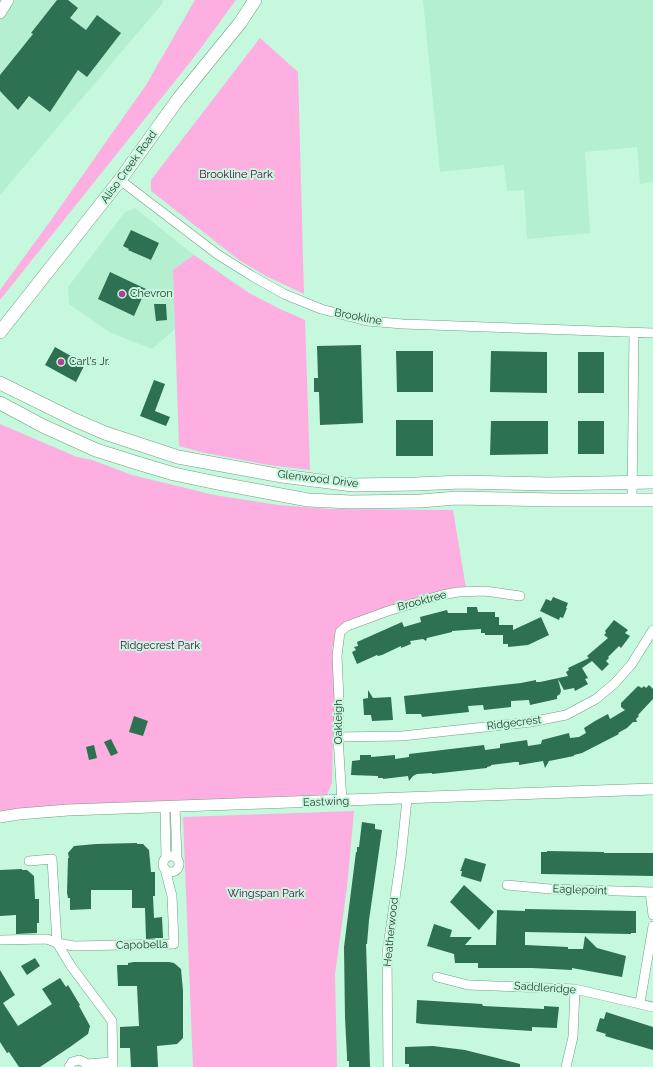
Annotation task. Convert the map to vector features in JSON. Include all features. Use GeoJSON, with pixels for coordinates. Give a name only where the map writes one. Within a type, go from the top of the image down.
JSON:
{"type":"FeatureCollection","features":[{"type":"Feature","properties":{"kind":"main road","name":"Aliso Creek Road"},"geometry":{"type":"LineString","coordinates":[[0,332],[120,180],[179,98],[240,23],[255,0]]}},
{"type":"Feature","properties":{"kind":"main road","name":"Glenwood Drive"},"geometry":{"type":"LineString","coordinates":[[0,383],[75,420],[112,436],[178,457],[282,476],[353,485],[460,482],[549,484],[653,482]]}},
{"type":"Feature","properties":{"kind":"main road","name":"Glenwood Drive"},"geometry":{"type":"LineString","coordinates":[[0,403],[43,426],[96,450],[134,462],[174,474],[308,500],[351,502],[421,501],[456,498],[653,500]]}},
{"type":"Feature","properties":{"kind":"street"},"geometry":{"type":"LineString","coordinates":[[0,13],[8,0]]}},
{"type":"Feature","properties":{"kind":"street","name":"Brookline"},"geometry":{"type":"LineString","coordinates":[[120,180],[217,254],[284,294],[321,310],[367,321],[403,324],[653,333]]}},
{"type":"Feature","properties":{"kind":"street"},"geometry":{"type":"LineString","coordinates":[[632,500],[634,333]]}},
{"type":"Feature","properties":{"kind":"street","name":"Brooktree"},"geometry":{"type":"LineString","coordinates":[[338,642],[340,632],[347,626],[388,611],[442,595],[458,592],[485,591],[520,596]]}},
{"type":"Feature","properties":{"kind":"street","name":"Ridgecrest"},"geometry":{"type":"LineString","coordinates":[[338,737],[402,736],[530,722],[566,715],[596,699],[615,683],[631,665],[653,630]]}},
{"type":"Feature","properties":{"kind":"street","name":"Oakleigh"},"geometry":{"type":"LineString","coordinates":[[338,642],[338,737],[342,801]]}},
{"type":"Feature","properties":{"kind":"street","name":"Eastwing"},"geometry":{"type":"LineString","coordinates":[[0,817],[68,810],[653,789]]}},
{"type":"Feature","properties":{"kind":"street","name":"Heatherwood"},"geometry":{"type":"LineString","coordinates":[[388,1067],[387,952],[401,857],[407,799]]}},
{"type":"Feature","properties":{"kind":"street","name":"Capobella"},"geometry":{"type":"LineString","coordinates":[[0,940],[47,939],[56,943],[74,946],[174,944],[171,891],[163,865],[166,858],[170,807]]}},
{"type":"Feature","properties":{"kind":"street","name":"Capobella"},"geometry":{"type":"LineString","coordinates":[[170,807],[179,866],[176,870],[175,883],[171,891]]}},
{"type":"Feature","properties":{"kind":"street"},"geometry":{"type":"LineString","coordinates":[[166,858],[170,856],[177,858]]}},
{"type":"Feature","properties":{"kind":"street"},"geometry":{"type":"LineString","coordinates":[[29,861],[52,859],[56,943],[71,966],[112,1021],[113,1065],[86,1066],[82,1061],[77,1060],[72,1062],[69,1067]]}},
{"type":"Feature","properties":{"kind":"street"},"geometry":{"type":"LineString","coordinates":[[165,869],[172,872],[176,870]]}},
{"type":"Feature","properties":{"kind":"street","name":"Eaglepoint"},"geometry":{"type":"LineString","coordinates":[[507,885],[550,890],[651,892]]}},
{"type":"Feature","properties":{"kind":"street"},"geometry":{"type":"LineString","coordinates":[[651,892],[653,915]]}},
{"type":"Feature","properties":{"kind":"street"},"geometry":{"type":"LineString","coordinates":[[640,1003],[653,926]]}},
{"type":"Feature","properties":{"kind":"street","name":"Saddleridge"},"geometry":{"type":"LineString","coordinates":[[437,978],[468,985],[575,989],[653,1007]]}},
{"type":"Feature","properties":{"kind":"street"},"geometry":{"type":"LineString","coordinates":[[566,1067],[573,1037],[575,989]]}},
{"type":"Feature","properties":{"kind":"shaded area"},"geometry":{"type":"Polygon","coordinates":[[[0,0],[163,0],[163,3],[0,195],[0,0]]]}},
{"type":"Feature","properties":{"kind":"shaded area"},"geometry":{"type":"Polygon","coordinates":[[[423,0],[653,0],[653,182],[640,184],[637,147],[585,152],[590,233],[527,239],[524,190],[507,191],[504,165],[440,172],[423,0]]]}},
{"type":"Feature","properties":{"kind":"shaded area"},"geometry":{"type":"Polygon","coordinates":[[[135,208],[194,255],[173,270],[175,329],[152,349],[109,332],[69,304],[68,287],[125,212],[135,208]]]}},
{"type":"Feature","properties":{"kind":"green space"},"geometry":{"type":"Polygon","coordinates":[[[195,0],[236,0],[195,56],[0,300],[0,290],[146,85],[195,0]]]}},
{"type":"Feature","properties":{"kind":"green space","name":"Brookline Park"},"geometry":{"type":"Polygon","coordinates":[[[260,38],[298,72],[304,294],[266,276],[239,260],[151,191],[151,180],[260,38]]]}},
{"type":"Feature","properties":{"kind":"green space"},"geometry":{"type":"Polygon","coordinates":[[[194,255],[249,293],[305,320],[310,470],[269,465],[205,453],[179,446],[173,270],[194,255]]]}},
{"type":"Feature","properties":{"kind":"green space","name":"Ridgecrest Park"},"geometry":{"type":"Polygon","coordinates":[[[0,424],[77,457],[92,460],[132,475],[214,495],[278,505],[331,509],[453,510],[467,594],[424,602],[359,625],[336,637],[332,648],[336,661],[337,712],[333,734],[332,783],[325,799],[0,815],[0,424]]]}},
{"type":"Feature","properties":{"kind":"green space","name":"Wingspan Park"},"geometry":{"type":"Polygon","coordinates":[[[354,811],[347,887],[335,974],[337,1067],[193,1067],[183,817],[354,811]]]}},
{"type":"Feature","properties":{"kind":"building"},"geometry":{"type":"Polygon","coordinates":[[[57,0],[68,0],[78,8],[70,18],[86,30],[97,15],[121,33],[87,77],[78,70],[50,112],[29,96],[18,110],[0,91],[0,75],[33,34],[31,33],[57,0]]]}},
{"type":"Feature","properties":{"kind":"building"},"geometry":{"type":"Polygon","coordinates":[[[131,230],[159,243],[151,260],[128,250],[129,249],[123,246],[131,230]]]}},
{"type":"Feature","properties":{"kind":"building","name":"Chevron"},"geometry":{"type":"Polygon","coordinates":[[[110,272],[146,289],[134,316],[98,299],[110,272]]]}},
{"type":"Feature","properties":{"kind":"building"},"geometry":{"type":"Polygon","coordinates":[[[154,304],[166,304],[167,320],[156,321],[154,304]]]}},
{"type":"Feature","properties":{"kind":"building"},"geometry":{"type":"Polygon","coordinates":[[[361,345],[363,423],[320,425],[319,392],[314,392],[314,378],[318,378],[317,346],[361,345]]]}},
{"type":"Feature","properties":{"kind":"building","name":"Carl's Jr."},"geometry":{"type":"Polygon","coordinates":[[[55,347],[71,356],[71,358],[84,366],[76,382],[45,365],[55,347]]]}},
{"type":"Feature","properties":{"kind":"building"},"geometry":{"type":"Polygon","coordinates":[[[396,351],[433,351],[433,392],[397,392],[396,351]]]}},
{"type":"Feature","properties":{"kind":"building"},"geometry":{"type":"Polygon","coordinates":[[[491,351],[547,352],[547,393],[490,392],[491,351]]]}},
{"type":"Feature","properties":{"kind":"building"},"geometry":{"type":"Polygon","coordinates":[[[578,352],[604,352],[604,393],[578,393],[578,352]]]}},
{"type":"Feature","properties":{"kind":"building"},"geometry":{"type":"Polygon","coordinates":[[[154,380],[165,384],[155,411],[170,417],[166,426],[140,416],[154,380]]]}},
{"type":"Feature","properties":{"kind":"building"},"geometry":{"type":"Polygon","coordinates":[[[396,420],[433,420],[433,456],[396,456],[396,420]]]}},
{"type":"Feature","properties":{"kind":"building"},"geometry":{"type":"Polygon","coordinates":[[[491,421],[548,421],[548,454],[490,455],[491,421]]]}},
{"type":"Feature","properties":{"kind":"building"},"geometry":{"type":"Polygon","coordinates":[[[578,421],[604,421],[604,454],[578,454],[578,421]]]}},
{"type":"Feature","properties":{"kind":"building"},"geometry":{"type":"Polygon","coordinates":[[[553,597],[568,603],[563,618],[560,617],[559,620],[540,611],[546,599],[551,601],[553,597]]]}},
{"type":"Feature","properties":{"kind":"building"},"geometry":{"type":"Polygon","coordinates":[[[467,607],[477,607],[478,612],[495,612],[495,617],[499,617],[499,625],[513,625],[513,630],[541,617],[549,635],[528,645],[508,647],[508,644],[503,644],[503,635],[485,635],[485,633],[481,633],[481,629],[452,631],[427,638],[426,641],[423,639],[410,641],[411,644],[401,648],[401,646],[357,664],[352,652],[356,650],[354,647],[358,646],[357,642],[402,622],[404,627],[421,622],[420,617],[447,610],[448,613],[467,613],[467,607]]]}},
{"type":"Feature","properties":{"kind":"building"},"geometry":{"type":"Polygon","coordinates":[[[614,620],[628,630],[625,633],[630,636],[621,648],[619,646],[608,657],[609,658],[606,661],[609,664],[602,671],[592,661],[582,668],[588,678],[585,679],[588,684],[575,691],[574,688],[564,690],[558,679],[561,691],[557,696],[557,699],[530,705],[529,700],[511,701],[511,707],[484,710],[483,705],[468,706],[469,712],[422,717],[421,714],[406,714],[404,696],[536,680],[536,682],[540,682],[568,676],[566,672],[569,670],[568,668],[589,658],[587,656],[608,638],[604,635],[606,633],[605,631],[614,620]]]}},
{"type":"Feature","properties":{"kind":"building"},"geometry":{"type":"Polygon","coordinates":[[[649,685],[653,689],[653,699],[638,715],[639,716],[636,719],[637,722],[633,722],[627,728],[618,733],[619,734],[582,753],[549,761],[545,768],[543,761],[519,765],[519,762],[515,762],[491,765],[487,768],[432,774],[417,774],[409,781],[408,776],[383,779],[378,778],[378,776],[351,775],[352,761],[360,760],[360,755],[371,755],[371,757],[395,755],[395,759],[409,757],[409,754],[484,745],[485,750],[500,748],[500,744],[527,740],[528,746],[541,744],[542,740],[569,733],[570,738],[579,737],[586,733],[584,728],[595,721],[608,714],[610,719],[625,710],[621,707],[621,703],[638,686],[642,688],[644,686],[646,688],[649,685]]]}},
{"type":"Feature","properties":{"kind":"building"},"geometry":{"type":"Polygon","coordinates":[[[368,690],[373,698],[391,697],[393,720],[372,721],[371,715],[364,715],[363,699],[368,698],[368,690]]]}},
{"type":"Feature","properties":{"kind":"building"},"geometry":{"type":"Polygon","coordinates":[[[134,716],[148,721],[143,736],[129,732],[134,716]]]}},
{"type":"Feature","properties":{"kind":"building"},"geometry":{"type":"Polygon","coordinates":[[[111,739],[118,753],[111,756],[104,742],[111,739]]]}},
{"type":"Feature","properties":{"kind":"building"},"geometry":{"type":"Polygon","coordinates":[[[94,745],[97,758],[89,760],[86,747],[94,745]]]}},
{"type":"Feature","properties":{"kind":"building"},"geometry":{"type":"Polygon","coordinates":[[[362,822],[375,824],[375,829],[382,830],[366,944],[370,1067],[349,1067],[349,1061],[347,1061],[345,1018],[344,947],[356,852],[357,847],[359,847],[362,822]]]}},
{"type":"Feature","properties":{"kind":"building"},"geometry":{"type":"Polygon","coordinates":[[[143,844],[149,850],[151,872],[155,872],[155,896],[153,896],[154,918],[162,917],[163,938],[146,939],[145,908],[132,908],[132,890],[91,890],[91,909],[70,910],[70,898],[68,898],[67,893],[68,853],[74,846],[143,844]]]}},
{"type":"Feature","properties":{"kind":"building"},"geometry":{"type":"Polygon","coordinates":[[[541,852],[653,853],[653,876],[541,874],[541,852]]]}},
{"type":"Feature","properties":{"kind":"building"},"geometry":{"type":"Polygon","coordinates":[[[465,858],[486,864],[481,882],[461,876],[462,871],[460,871],[465,858]]]}},
{"type":"Feature","properties":{"kind":"building"},"geometry":{"type":"Polygon","coordinates":[[[0,870],[27,870],[34,876],[35,899],[39,899],[39,923],[37,923],[37,933],[16,934],[16,915],[0,916],[0,870]]]}},
{"type":"Feature","properties":{"kind":"building"},"geometry":{"type":"Polygon","coordinates":[[[464,885],[494,912],[479,930],[450,902],[464,885]]]}},
{"type":"Feature","properties":{"kind":"building"},"geometry":{"type":"Polygon","coordinates":[[[525,909],[636,911],[636,933],[631,934],[525,932],[525,945],[568,947],[568,949],[583,949],[585,936],[597,948],[626,956],[622,977],[572,968],[572,970],[478,968],[478,963],[455,963],[454,954],[427,946],[434,924],[452,930],[450,937],[472,937],[465,945],[496,945],[497,910],[525,911],[525,909]]]}},
{"type":"Feature","properties":{"kind":"building"},"geometry":{"type":"Polygon","coordinates":[[[35,958],[40,966],[27,975],[21,966],[35,958]]]}},
{"type":"Feature","properties":{"kind":"building"},"geometry":{"type":"Polygon","coordinates":[[[169,962],[174,963],[181,969],[183,991],[183,1038],[177,1044],[157,1046],[158,1067],[131,1067],[130,1048],[120,1048],[120,1027],[139,1026],[137,986],[118,986],[117,965],[128,965],[128,963],[169,962]]]}},
{"type":"Feature","properties":{"kind":"building"},"geometry":{"type":"Polygon","coordinates":[[[0,970],[15,995],[3,1003],[18,1026],[52,1004],[42,989],[60,978],[66,987],[68,985],[80,1005],[79,1006],[90,1026],[88,1034],[40,1067],[19,1067],[0,1042],[0,970]]]}},
{"type":"Feature","properties":{"kind":"building"},"geometry":{"type":"Polygon","coordinates":[[[417,1000],[482,1004],[483,1006],[544,1009],[544,1006],[559,1007],[557,1028],[532,1027],[532,1031],[416,1023],[417,1000]]]}},
{"type":"Feature","properties":{"kind":"building"},"geometry":{"type":"Polygon","coordinates":[[[606,1012],[653,1027],[653,1050],[605,1036],[606,1034],[596,1031],[600,1018],[604,1019],[606,1012]]]}},
{"type":"Feature","properties":{"kind":"building"},"geometry":{"type":"Polygon","coordinates":[[[433,1046],[465,1050],[520,1064],[520,1067],[409,1067],[409,1064],[405,1064],[405,1047],[433,1046]]]}},
{"type":"Feature","properties":{"kind":"place","name":"Chevron"},"geometry":{"type":"Point","coordinates":[122,294]}},
{"type":"Feature","properties":{"kind":"place","name":"Carl's Jr."},"geometry":{"type":"Point","coordinates":[61,362]}}]}
